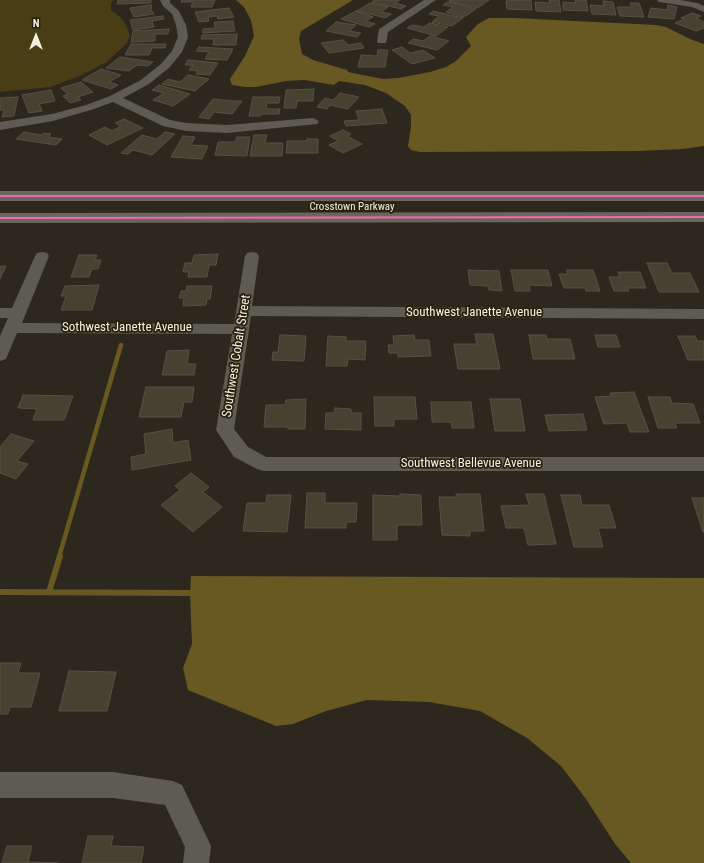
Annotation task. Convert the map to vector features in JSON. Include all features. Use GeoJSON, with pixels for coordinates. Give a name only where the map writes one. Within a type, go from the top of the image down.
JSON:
{"type":"FeatureCollection","features":[{"type":"Feature","properties":{"kind":"main road","name":"Crosstown Parkway"},"geometry":{"type":"LineString","coordinates":[[0,196],[704,196]]}},
{"type":"Feature","properties":{"kind":"main road","name":"Crosstown Parkway"},"geometry":{"type":"LineString","coordinates":[[0,218],[704,217]]}},
{"type":"Feature","properties":{"kind":"street"},"geometry":{"type":"LineString","coordinates":[[0,126],[53,117],[90,107],[114,98],[145,82],[166,65],[176,52],[183,37],[182,25],[176,13],[166,4],[165,0]]}},
{"type":"Feature","properties":{"kind":"street"},"geometry":{"type":"LineString","coordinates":[[382,40],[383,32],[389,26],[431,0]]}},
{"type":"Feature","properties":{"kind":"street"},"geometry":{"type":"LineString","coordinates":[[662,0],[694,5],[704,9]]}},
{"type":"Feature","properties":{"kind":"street"},"geometry":{"type":"LineString","coordinates":[[114,98],[167,123],[186,127],[227,129],[313,122]]}},
{"type":"Feature","properties":{"kind":"street"},"geometry":{"type":"LineString","coordinates":[[0,356],[42,256]]}},
{"type":"Feature","properties":{"kind":"street","name":"Southwest Cobalt Street"},"geometry":{"type":"LineString","coordinates":[[241,452],[226,430],[252,256]]}},
{"type":"Feature","properties":{"kind":"street","name":"Southwest Janette Avenue"},"geometry":{"type":"LineString","coordinates":[[244,312],[704,314]]}},
{"type":"Feature","properties":{"kind":"street"},"geometry":{"type":"LineString","coordinates":[[0,313],[18,313]]}},
{"type":"Feature","properties":{"kind":"street","name":"Sothwest Janette Avenue"},"geometry":{"type":"LineString","coordinates":[[13,328],[241,329]]}},
{"type":"Feature","properties":{"kind":"street","name":"Southwest Bellevue Avenue"},"geometry":{"type":"LineString","coordinates":[[241,452],[264,464],[704,464]]}},
{"type":"Feature","properties":{"kind":"street"},"geometry":{"type":"LineString","coordinates":[[0,785],[113,785],[173,794],[198,846],[196,863]]}},
{"type":"Feature","properties":{"kind":"shaded area"},"geometry":{"type":"Polygon","coordinates":[[[0,0],[114,0],[111,3],[111,10],[121,18],[126,25],[130,36],[126,44],[105,63],[82,75],[51,87],[0,92],[0,0]]]}},
{"type":"Feature","properties":{"kind":"shaded area"},"geometry":{"type":"Polygon","coordinates":[[[236,0],[353,0],[301,31],[299,39],[302,54],[313,60],[347,70],[348,72],[383,79],[398,78],[430,72],[446,67],[456,61],[471,46],[466,37],[478,24],[489,18],[656,25],[666,27],[704,44],[704,146],[683,149],[637,151],[420,152],[411,150],[408,146],[411,115],[405,106],[386,93],[365,85],[339,81],[334,85],[305,80],[286,81],[256,87],[232,85],[230,79],[245,56],[254,36],[251,20],[244,7],[236,0]]]}},
{"type":"Feature","properties":{"kind":"shaded area"},"geometry":{"type":"Polygon","coordinates":[[[191,576],[704,578],[704,863],[631,863],[615,844],[586,799],[561,766],[527,738],[480,711],[429,702],[367,700],[326,711],[293,724],[276,726],[188,690],[183,668],[192,644],[190,593],[191,576]]]}},
{"type":"Feature","properties":{"kind":"building"},"geometry":{"type":"Polygon","coordinates":[[[118,0],[151,0],[151,3],[117,4],[118,0]]]}},
{"type":"Feature","properties":{"kind":"building"},"geometry":{"type":"Polygon","coordinates":[[[182,0],[215,0],[212,7],[191,7],[193,2],[181,2],[182,0]]]}},
{"type":"Feature","properties":{"kind":"building"},"geometry":{"type":"Polygon","coordinates":[[[375,0],[400,0],[395,3],[406,6],[401,9],[372,2],[375,0]]]}},
{"type":"Feature","properties":{"kind":"building"},"geometry":{"type":"Polygon","coordinates":[[[489,0],[478,8],[449,1],[489,0]]]}},
{"type":"Feature","properties":{"kind":"building"},"geometry":{"type":"Polygon","coordinates":[[[531,0],[532,10],[507,9],[506,1],[531,0]]]}},
{"type":"Feature","properties":{"kind":"building"},"geometry":{"type":"Polygon","coordinates":[[[549,0],[559,0],[561,12],[536,11],[535,2],[550,3],[549,0]]]}},
{"type":"Feature","properties":{"kind":"building"},"geometry":{"type":"Polygon","coordinates":[[[575,0],[586,0],[588,11],[563,10],[563,2],[576,3],[575,0]]]}},
{"type":"Feature","properties":{"kind":"building"},"geometry":{"type":"Polygon","coordinates":[[[603,1],[613,2],[616,15],[592,14],[590,5],[604,6],[603,1]]]}},
{"type":"Feature","properties":{"kind":"building"},"geometry":{"type":"Polygon","coordinates":[[[448,2],[476,9],[464,17],[446,12],[453,7],[443,5],[448,2]]]}},
{"type":"Feature","properties":{"kind":"building"},"geometry":{"type":"Polygon","coordinates":[[[370,3],[388,7],[381,12],[391,14],[386,18],[357,11],[370,3]]]}},
{"type":"Feature","properties":{"kind":"building"},"geometry":{"type":"Polygon","coordinates":[[[630,3],[639,3],[644,17],[620,16],[617,7],[632,7],[630,3]]]}},
{"type":"Feature","properties":{"kind":"building"},"geometry":{"type":"Polygon","coordinates":[[[151,5],[152,8],[150,8],[154,14],[134,17],[130,8],[151,5]]]}},
{"type":"Feature","properties":{"kind":"building"},"geometry":{"type":"Polygon","coordinates":[[[668,5],[677,7],[674,19],[648,17],[651,8],[667,10],[668,5]]]}},
{"type":"Feature","properties":{"kind":"building"},"geometry":{"type":"Polygon","coordinates":[[[229,8],[234,17],[218,19],[217,16],[208,17],[209,21],[199,22],[195,12],[229,8]]]}},
{"type":"Feature","properties":{"kind":"building"},"geometry":{"type":"Polygon","coordinates":[[[356,11],[373,17],[365,21],[375,24],[369,27],[341,19],[356,11]]]}},
{"type":"Feature","properties":{"kind":"building"},"geometry":{"type":"Polygon","coordinates":[[[433,11],[463,18],[452,26],[432,22],[439,16],[429,14],[433,11]]]}},
{"type":"Feature","properties":{"kind":"building"},"geometry":{"type":"Polygon","coordinates":[[[692,13],[701,16],[696,18],[704,22],[704,28],[696,31],[675,23],[685,19],[681,18],[692,13]]]}},
{"type":"Feature","properties":{"kind":"building"},"geometry":{"type":"Polygon","coordinates":[[[163,16],[164,19],[152,21],[154,27],[133,30],[130,20],[163,16]]]}},
{"type":"Feature","properties":{"kind":"building"},"geometry":{"type":"Polygon","coordinates":[[[233,21],[235,31],[203,33],[203,29],[215,28],[214,22],[233,21]]]}},
{"type":"Feature","properties":{"kind":"building"},"geometry":{"type":"Polygon","coordinates":[[[336,22],[356,25],[349,31],[361,33],[357,37],[326,31],[336,22]]]}},
{"type":"Feature","properties":{"kind":"building"},"geometry":{"type":"Polygon","coordinates":[[[430,23],[448,27],[436,36],[407,28],[412,25],[424,27],[430,23]]]}},
{"type":"Feature","properties":{"kind":"building"},"geometry":{"type":"Polygon","coordinates":[[[169,29],[168,34],[155,34],[155,41],[131,42],[133,31],[169,29]]]}},
{"type":"Feature","properties":{"kind":"building"},"geometry":{"type":"Polygon","coordinates":[[[237,34],[236,45],[213,45],[214,39],[201,39],[202,35],[237,34]]]}},
{"type":"Feature","properties":{"kind":"building"},"geometry":{"type":"Polygon","coordinates":[[[430,36],[449,41],[437,50],[408,43],[413,39],[423,41],[430,36]]]}},
{"type":"Feature","properties":{"kind":"building"},"geometry":{"type":"Polygon","coordinates":[[[343,40],[348,45],[361,43],[364,48],[329,53],[321,43],[343,40]]]}},
{"type":"Feature","properties":{"kind":"building"},"geometry":{"type":"Polygon","coordinates":[[[131,44],[166,44],[165,48],[152,48],[149,55],[125,55],[131,44]]]}},
{"type":"Feature","properties":{"kind":"building"},"geometry":{"type":"Polygon","coordinates":[[[199,47],[233,49],[227,60],[205,59],[209,52],[196,51],[199,47]]]}},
{"type":"Feature","properties":{"kind":"building"},"geometry":{"type":"Polygon","coordinates":[[[402,47],[410,53],[423,50],[435,58],[412,64],[392,50],[402,47]]]}},
{"type":"Feature","properties":{"kind":"building"},"geometry":{"type":"Polygon","coordinates":[[[378,50],[388,50],[385,67],[358,67],[361,55],[377,56],[378,50]]]}},
{"type":"Feature","properties":{"kind":"building"},"geometry":{"type":"Polygon","coordinates":[[[120,57],[153,62],[148,66],[137,65],[129,71],[106,68],[120,57]]]}},
{"type":"Feature","properties":{"kind":"building"},"geometry":{"type":"Polygon","coordinates":[[[188,60],[218,63],[210,75],[196,74],[198,71],[189,70],[193,65],[185,65],[188,60]]]}},
{"type":"Feature","properties":{"kind":"building"},"geometry":{"type":"Polygon","coordinates":[[[101,69],[121,75],[109,82],[118,85],[111,89],[82,80],[101,69]]]}},
{"type":"Feature","properties":{"kind":"building"},"geometry":{"type":"Polygon","coordinates":[[[188,75],[209,79],[195,91],[162,84],[168,79],[180,82],[188,75]]]}},
{"type":"Feature","properties":{"kind":"building"},"geometry":{"type":"Polygon","coordinates":[[[81,82],[93,92],[78,97],[81,100],[70,103],[63,96],[68,94],[61,88],[81,82]]]}},
{"type":"Feature","properties":{"kind":"building"},"geometry":{"type":"Polygon","coordinates":[[[159,85],[190,94],[173,106],[153,100],[164,93],[152,90],[159,85]]]}},
{"type":"Feature","properties":{"kind":"building"},"geometry":{"type":"Polygon","coordinates":[[[314,89],[313,101],[297,101],[296,108],[284,108],[286,90],[314,89]]]}},
{"type":"Feature","properties":{"kind":"building"},"geometry":{"type":"Polygon","coordinates":[[[51,90],[55,101],[39,104],[42,111],[29,113],[22,95],[51,90]]]}},
{"type":"Feature","properties":{"kind":"building"},"geometry":{"type":"Polygon","coordinates":[[[340,93],[359,97],[348,109],[330,105],[327,109],[317,107],[325,98],[333,100],[340,93]]]}},
{"type":"Feature","properties":{"kind":"building"},"geometry":{"type":"Polygon","coordinates":[[[18,97],[14,116],[2,117],[4,110],[0,110],[0,98],[18,97]]]}},
{"type":"Feature","properties":{"kind":"building"},"geometry":{"type":"Polygon","coordinates":[[[253,97],[280,97],[279,103],[267,103],[266,109],[280,109],[279,114],[249,116],[253,97]]]}},
{"type":"Feature","properties":{"kind":"building"},"geometry":{"type":"Polygon","coordinates":[[[213,99],[242,101],[232,114],[214,112],[209,119],[199,117],[213,99]]]}},
{"type":"Feature","properties":{"kind":"building"},"geometry":{"type":"Polygon","coordinates":[[[382,109],[387,123],[346,126],[344,121],[359,120],[356,111],[382,109]]]}},
{"type":"Feature","properties":{"kind":"building"},"geometry":{"type":"Polygon","coordinates":[[[124,119],[143,128],[107,145],[89,135],[105,127],[112,131],[121,126],[115,123],[124,119]]]}},
{"type":"Feature","properties":{"kind":"building"},"geometry":{"type":"Polygon","coordinates":[[[343,130],[351,134],[347,136],[362,144],[343,153],[329,145],[338,141],[330,136],[343,130]]]}},
{"type":"Feature","properties":{"kind":"building"},"geometry":{"type":"Polygon","coordinates":[[[24,132],[41,135],[44,133],[51,134],[48,137],[62,139],[56,145],[16,139],[24,132]]]}},
{"type":"Feature","properties":{"kind":"building"},"geometry":{"type":"Polygon","coordinates":[[[165,132],[175,134],[152,155],[133,150],[128,154],[121,153],[142,135],[157,139],[165,132]]]}},
{"type":"Feature","properties":{"kind":"building"},"geometry":{"type":"Polygon","coordinates":[[[254,135],[267,135],[265,143],[283,143],[282,156],[250,156],[254,135]]]}},
{"type":"Feature","properties":{"kind":"building"},"geometry":{"type":"Polygon","coordinates":[[[183,136],[195,137],[191,145],[208,146],[202,159],[171,157],[183,136]]]}},
{"type":"Feature","properties":{"kind":"building"},"geometry":{"type":"Polygon","coordinates":[[[237,137],[250,137],[247,156],[215,155],[218,142],[235,142],[237,137]]]}},
{"type":"Feature","properties":{"kind":"building"},"geometry":{"type":"Polygon","coordinates":[[[307,139],[318,139],[318,153],[286,153],[287,141],[307,141],[307,139]]]}},
{"type":"Feature","properties":{"kind":"building"},"geometry":{"type":"Polygon","coordinates":[[[218,254],[216,265],[209,265],[207,277],[188,277],[189,272],[183,272],[185,263],[192,263],[194,255],[218,254]]]}},
{"type":"Feature","properties":{"kind":"building"},"geometry":{"type":"Polygon","coordinates":[[[79,255],[97,255],[95,260],[101,260],[98,269],[92,269],[89,277],[71,277],[79,255]]]}},
{"type":"Feature","properties":{"kind":"building"},"geometry":{"type":"Polygon","coordinates":[[[647,263],[667,263],[672,273],[690,273],[699,292],[659,292],[647,263]]]}},
{"type":"Feature","properties":{"kind":"building"},"geometry":{"type":"Polygon","coordinates":[[[0,266],[6,266],[0,279],[0,266]]]}},
{"type":"Feature","properties":{"kind":"building"},"geometry":{"type":"Polygon","coordinates":[[[468,270],[499,271],[502,291],[489,290],[488,286],[470,285],[468,270]]]}},
{"type":"Feature","properties":{"kind":"building"},"geometry":{"type":"Polygon","coordinates":[[[511,270],[548,270],[552,286],[529,285],[530,291],[515,291],[511,270]]]}},
{"type":"Feature","properties":{"kind":"building"},"geometry":{"type":"Polygon","coordinates":[[[567,270],[593,270],[600,291],[586,291],[585,288],[564,288],[559,274],[568,274],[567,270]]]}},
{"type":"Feature","properties":{"kind":"building"},"geometry":{"type":"Polygon","coordinates":[[[618,272],[640,272],[646,288],[627,288],[629,291],[614,291],[609,277],[620,277],[618,272]]]}},
{"type":"Feature","properties":{"kind":"building"},"geometry":{"type":"Polygon","coordinates":[[[99,285],[92,310],[61,310],[66,296],[61,296],[65,286],[99,285]]]}},
{"type":"Feature","properties":{"kind":"building"},"geometry":{"type":"Polygon","coordinates":[[[187,286],[212,286],[210,299],[207,299],[206,305],[183,306],[184,298],[179,298],[181,291],[186,291],[187,286]]]}},
{"type":"Feature","properties":{"kind":"building"},"geometry":{"type":"Polygon","coordinates":[[[475,334],[493,334],[500,369],[458,369],[454,344],[477,344],[475,334]]]}},
{"type":"Feature","properties":{"kind":"building"},"geometry":{"type":"Polygon","coordinates":[[[280,335],[306,336],[304,361],[272,360],[273,352],[278,352],[280,335]]]}},
{"type":"Feature","properties":{"kind":"building"},"geometry":{"type":"Polygon","coordinates":[[[414,335],[415,340],[429,340],[431,356],[398,357],[398,353],[389,353],[388,345],[394,345],[393,336],[414,335]]]}},
{"type":"Feature","properties":{"kind":"building"},"geometry":{"type":"Polygon","coordinates":[[[529,335],[546,335],[547,339],[570,339],[575,359],[533,359],[529,335]]]}},
{"type":"Feature","properties":{"kind":"building"},"geometry":{"type":"Polygon","coordinates":[[[595,335],[616,335],[620,347],[598,347],[595,335]]]}},
{"type":"Feature","properties":{"kind":"building"},"geometry":{"type":"Polygon","coordinates":[[[328,336],[346,337],[346,341],[366,341],[365,360],[348,359],[347,366],[326,366],[328,336]]]}},
{"type":"Feature","properties":{"kind":"building"},"geometry":{"type":"Polygon","coordinates":[[[678,336],[695,336],[697,341],[704,341],[704,360],[688,360],[678,336]]]}},
{"type":"Feature","properties":{"kind":"building"},"geometry":{"type":"Polygon","coordinates":[[[189,350],[187,364],[196,364],[194,375],[162,375],[167,351],[189,350]]]}},
{"type":"Feature","properties":{"kind":"building"},"geometry":{"type":"Polygon","coordinates":[[[146,387],[194,387],[192,402],[184,402],[181,417],[139,417],[146,387]]]}},
{"type":"Feature","properties":{"kind":"building"},"geometry":{"type":"Polygon","coordinates":[[[634,392],[649,432],[630,432],[627,423],[604,424],[595,397],[611,396],[610,393],[634,392]]]}},
{"type":"Feature","properties":{"kind":"building"},"geometry":{"type":"Polygon","coordinates":[[[23,395],[73,396],[64,420],[33,420],[37,409],[18,408],[23,395]]]}},
{"type":"Feature","properties":{"kind":"building"},"geometry":{"type":"Polygon","coordinates":[[[374,397],[415,397],[417,419],[394,419],[394,426],[375,426],[374,397]]]}},
{"type":"Feature","properties":{"kind":"building"},"geometry":{"type":"Polygon","coordinates":[[[648,397],[670,397],[672,403],[693,404],[700,423],[675,423],[677,428],[658,428],[648,397]]]}},
{"type":"Feature","properties":{"kind":"building"},"geometry":{"type":"Polygon","coordinates":[[[306,399],[305,429],[264,427],[266,405],[285,405],[286,400],[306,399]]]}},
{"type":"Feature","properties":{"kind":"building"},"geometry":{"type":"Polygon","coordinates":[[[490,399],[520,399],[525,431],[495,431],[490,399]]]}},
{"type":"Feature","properties":{"kind":"building"},"geometry":{"type":"Polygon","coordinates":[[[431,402],[471,402],[474,428],[452,428],[451,422],[432,422],[431,402]]]}},
{"type":"Feature","properties":{"kind":"building"},"geometry":{"type":"Polygon","coordinates":[[[335,408],[351,409],[351,413],[361,413],[361,430],[325,429],[326,413],[334,413],[335,408]]]}},
{"type":"Feature","properties":{"kind":"building"},"geometry":{"type":"Polygon","coordinates":[[[583,414],[587,430],[549,431],[545,415],[583,414]]]}},
{"type":"Feature","properties":{"kind":"building"},"geometry":{"type":"Polygon","coordinates":[[[172,429],[173,443],[188,440],[191,460],[132,470],[131,457],[146,454],[144,434],[172,429]]]}},
{"type":"Feature","properties":{"kind":"building"},"geometry":{"type":"Polygon","coordinates":[[[11,434],[34,441],[17,461],[28,464],[16,479],[0,473],[0,447],[11,434]]]}},
{"type":"Feature","properties":{"kind":"building"},"geometry":{"type":"Polygon","coordinates":[[[191,473],[209,487],[203,492],[222,507],[193,532],[161,505],[180,490],[175,486],[191,473]]]}},
{"type":"Feature","properties":{"kind":"building"},"geometry":{"type":"Polygon","coordinates":[[[307,493],[325,493],[325,503],[357,503],[356,522],[346,522],[346,528],[305,528],[307,493]]]}},
{"type":"Feature","properties":{"kind":"building"},"geometry":{"type":"Polygon","coordinates":[[[400,494],[421,495],[422,525],[397,525],[397,540],[373,540],[373,495],[400,496],[400,494]]]}},
{"type":"Feature","properties":{"kind":"building"},"geometry":{"type":"Polygon","coordinates":[[[456,494],[480,494],[484,531],[470,531],[470,536],[442,535],[439,497],[457,497],[456,494]]]}},
{"type":"Feature","properties":{"kind":"building"},"geometry":{"type":"Polygon","coordinates":[[[526,494],[544,494],[556,544],[528,545],[524,528],[506,528],[501,506],[529,505],[526,494]]]}},
{"type":"Feature","properties":{"kind":"building"},"geometry":{"type":"Polygon","coordinates":[[[267,495],[291,495],[287,532],[243,531],[247,503],[266,503],[267,495]]]}},
{"type":"Feature","properties":{"kind":"building"},"geometry":{"type":"Polygon","coordinates":[[[561,495],[580,495],[582,505],[609,505],[616,528],[598,528],[603,547],[574,547],[561,495]]]}},
{"type":"Feature","properties":{"kind":"building"},"geometry":{"type":"Polygon","coordinates":[[[692,498],[704,498],[704,532],[703,532],[692,498]]]}},
{"type":"Feature","properties":{"kind":"building"},"geometry":{"type":"Polygon","coordinates":[[[0,663],[21,663],[18,673],[40,673],[31,707],[10,707],[8,714],[0,714],[0,663]]]}},
{"type":"Feature","properties":{"kind":"building"},"geometry":{"type":"Polygon","coordinates":[[[69,671],[116,672],[107,711],[59,711],[69,671]]]}},
{"type":"Feature","properties":{"kind":"building"},"geometry":{"type":"Polygon","coordinates":[[[88,836],[113,836],[111,846],[144,847],[141,863],[82,863],[88,836]]]}},
{"type":"Feature","properties":{"kind":"building"},"geometry":{"type":"Polygon","coordinates":[[[7,846],[32,846],[28,862],[59,863],[2,863],[7,846]]]}},
{"type":"Feature","properties":{"kind":"waterway"},"geometry":{"type":"LineString","coordinates":[[59,557],[121,345]]}},
{"type":"Feature","properties":{"kind":"waterway"},"geometry":{"type":"LineString","coordinates":[[49,592],[60,556]]}},
{"type":"Feature","properties":{"kind":"waterway"},"geometry":{"type":"LineString","coordinates":[[0,592],[190,593]]}},
{"type":"Feature","properties":{"kind":"cycle path"},"geometry":{"type":"LineString","coordinates":[[0,196],[704,196]]}},
{"type":"Feature","properties":{"kind":"cycle path"},"geometry":{"type":"LineString","coordinates":[[0,218],[704,217]]}}]}
